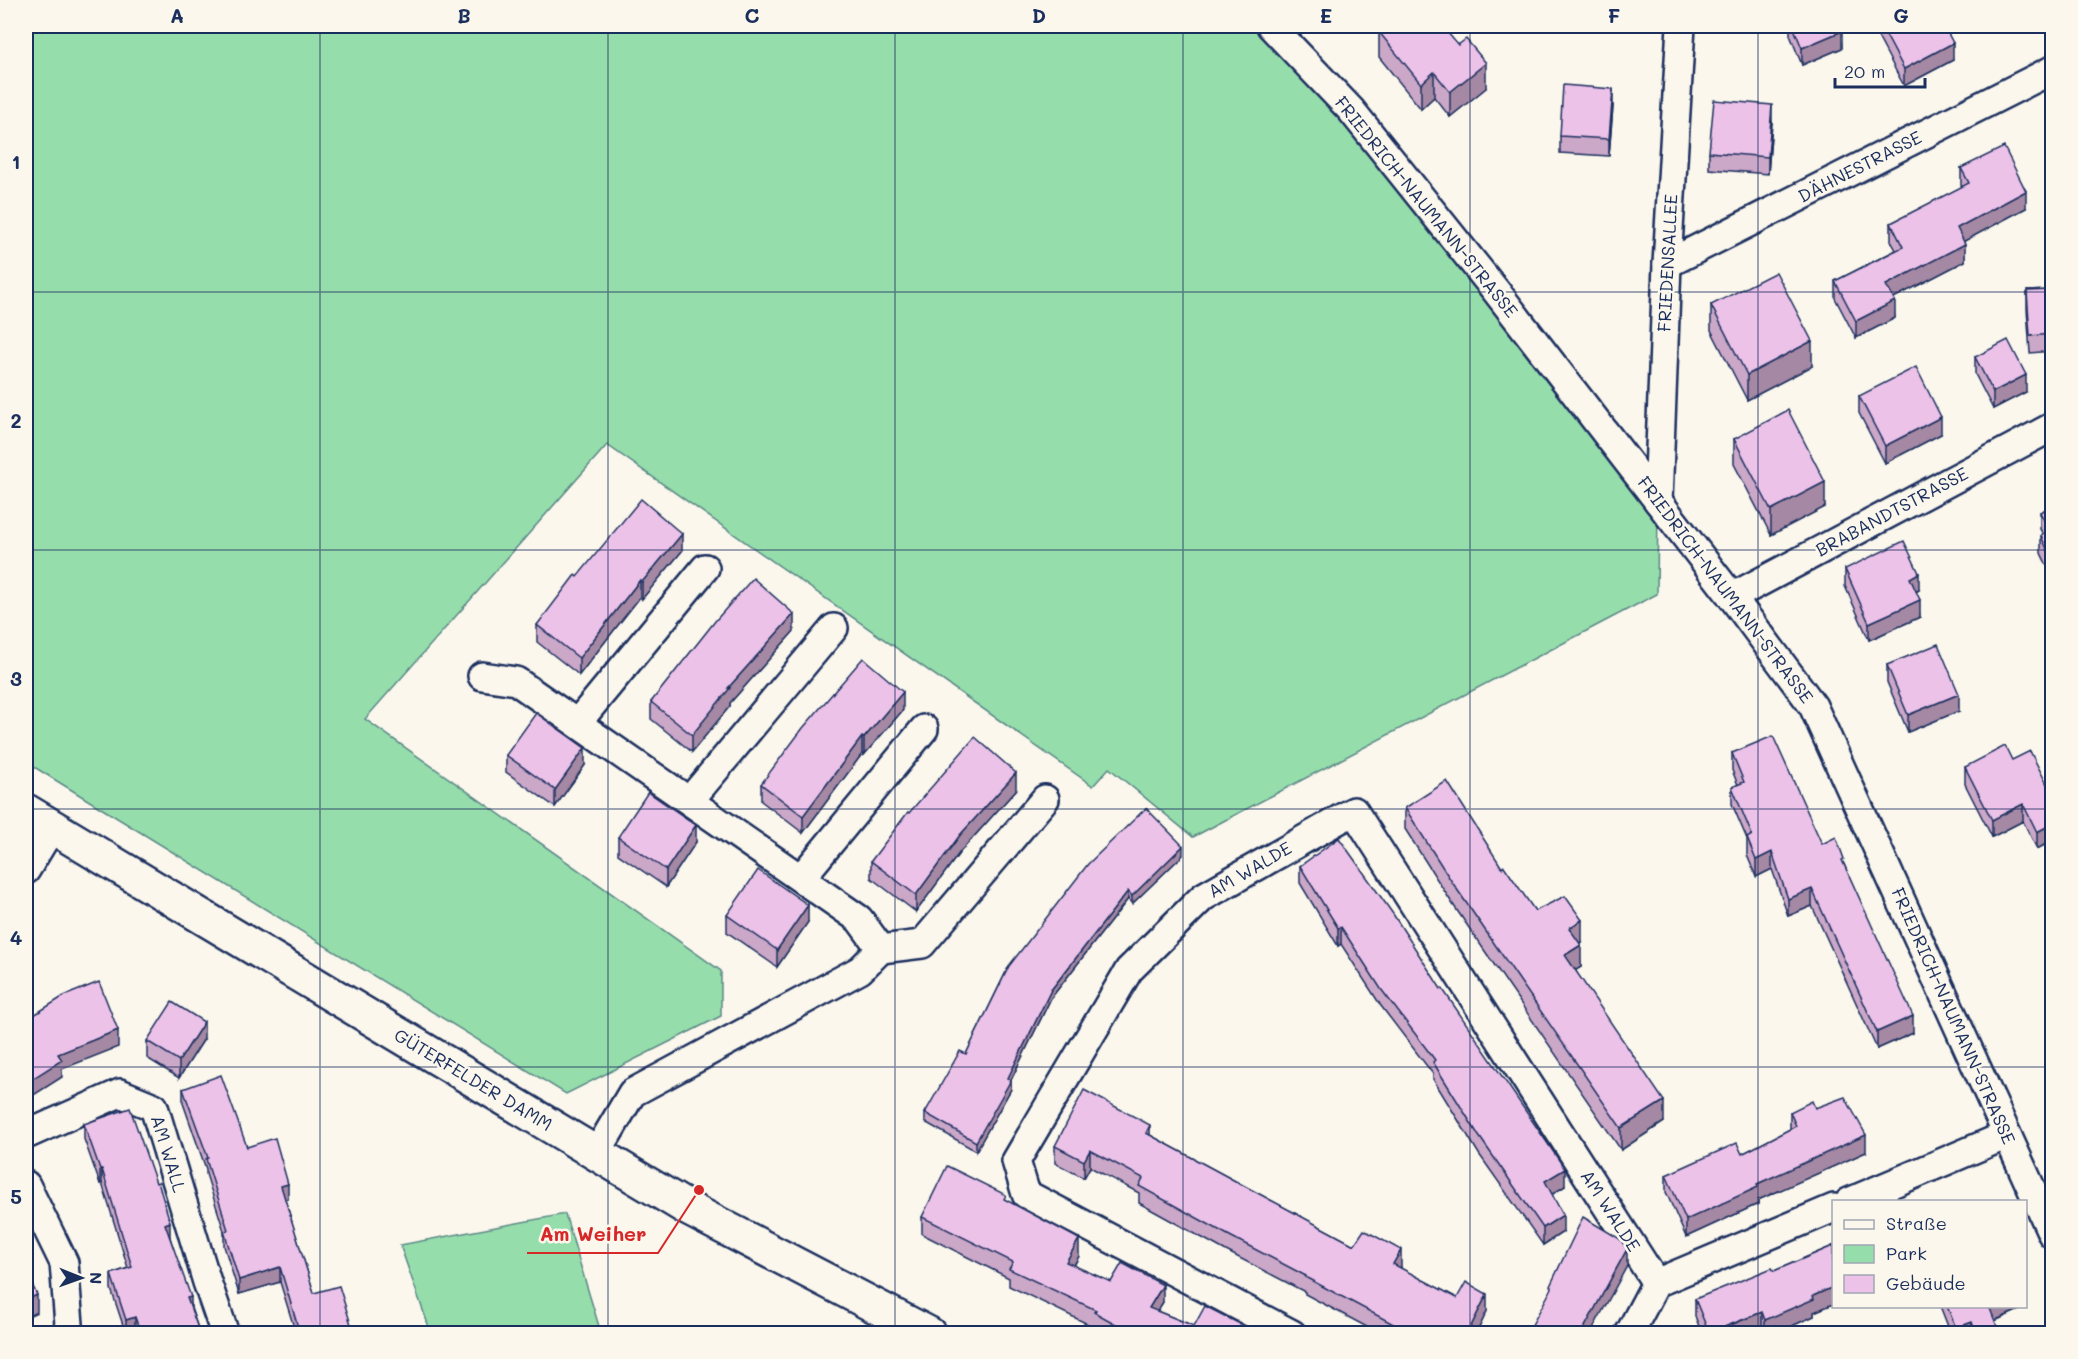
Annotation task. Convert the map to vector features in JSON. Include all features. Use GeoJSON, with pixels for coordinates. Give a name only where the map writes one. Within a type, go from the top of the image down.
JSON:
{"type":"FeatureCollection","features":[{"type":"Feature","properties":{"kind":"street","name":"FRIEDRICH-NAUMANN-STRASSE"},"geometry":{"type":"LineString","coordinates":[[1270,26],[1358,119],[1496,291],[1813,706],[2052,1234]]}},
{"type":"Feature","properties":{"kind":"street","name":"FRIEDENSALLEE"},"geometry":{"type":"LineString","coordinates":[[1658,501],[1667,264],[1681,26]]}},
{"type":"Feature","properties":{"kind":"street","name":"DÄHNESTRASSE"},"geometry":{"type":"LineString","coordinates":[[1667,264],[2052,70]]}},
{"type":"Feature","properties":{"kind":"street","name":"BRABANDTSTRASSE"},"geometry":{"type":"LineString","coordinates":[[1732,597],[2052,427]]}},
{"type":"Feature","properties":{"kind":"street"},"geometry":{"type":"LineString","coordinates":[[578,722],[705,568]]}},
{"type":"Feature","properties":{"kind":"street"},"geometry":{"type":"LineString","coordinates":[[690,800],[834,628]]}},
{"type":"Feature","properties":{"kind":"street"},"geometry":{"type":"LineString","coordinates":[[482,676],[516,681],[578,722],[859,919],[881,949]]}},
{"type":"Feature","properties":{"kind":"street"},"geometry":{"type":"LineString","coordinates":[[801,878],[924,729]]}},
{"type":"Feature","properties":{"kind":"street"},"geometry":{"type":"LineString","coordinates":[[596,1154],[632,1093],[860,970],[881,949],[922,944],[1045,799]]}},
{"type":"Feature","properties":{"kind":"street","name":"AM WALDE"},"geometry":{"type":"LineString","coordinates":[[1292,1334],[1026,1194],[1016,1161],[1129,970],[1203,897],[1354,811],[1656,1283]]}},
{"type":"Feature","properties":{"kind":"street"},"geometry":{"type":"LineString","coordinates":[[26,870],[39,819]]}},
{"type":"Feature","properties":{"kind":"street","name":"GÜTERFELDER DAMM"},"geometry":{"type":"LineString","coordinates":[[39,819],[688,1209],[929,1334]]}},
{"type":"Feature","properties":{"kind":"street","name":"AM WALL"},"geometry":{"type":"LineString","coordinates":[[26,1135],[120,1093],[154,1107],[225,1334]]}},
{"type":"Feature","properties":{"kind":"street"},"geometry":{"type":"LineString","coordinates":[[1854,1200],[2007,1135]]}},
{"type":"Feature","properties":{"kind":"street"},"geometry":{"type":"LineString","coordinates":[[26,1185],[64,1263],[69,1324],[66,1334]]}},
{"type":"Feature","properties":{"kind":"street"},"geometry":{"type":"LineString","coordinates":[[1629,1334],[1656,1283],[1832,1208]]}},
{"type":"Feature","properties":{"kind":"green space"},"geometry":{"type":"Polygon","coordinates":[[[26,26],[1271,26],[1658,501],[1657,594],[1193,837],[1109,768],[1093,786],[607,445],[365,719],[721,971],[721,1016],[566,1094],[26,762],[26,26]]]}},
{"type":"Feature","properties":{"kind":"green space"},"geometry":{"type":"Polygon","coordinates":[[[565,1214],[601,1333],[431,1333],[400,1245],[565,1214]]]}},
{"type":"Feature","properties":{"kind":"building"},"geometry":{"type":"Polygon","coordinates":[[[1387,26],[1442,26],[1458,45],[1466,39],[1486,63],[1450,92],[1434,72],[1421,84],[1379,32],[1387,26]]]}},
{"type":"Feature","properties":{"kind":"building"},"geometry":{"type":"Polygon","coordinates":[[[1793,26],[1840,26],[1842,31],[1802,48],[1793,26]]]}},
{"type":"Feature","properties":{"kind":"building"},"geometry":{"type":"Polygon","coordinates":[[[1881,26],[1944,26],[1953,43],[1904,69],[1881,26]]]}},
{"type":"Feature","properties":{"kind":"building"},"geometry":{"type":"Polygon","coordinates":[[[1563,85],[1613,89],[1609,139],[1560,136],[1563,85]]]}},
{"type":"Feature","properties":{"kind":"building"},"geometry":{"type":"Polygon","coordinates":[[[1714,100],[1772,105],[1768,157],[1709,152],[1714,100]]]}},
{"type":"Feature","properties":{"kind":"building"},"geometry":{"type":"Polygon","coordinates":[[[2004,147],[2026,191],[1957,228],[1965,244],[1886,285],[1895,301],[1856,321],[1835,281],[1903,247],[1891,223],[1969,183],[1961,168],[2004,147]]]}},
{"type":"Feature","properties":{"kind":"building"},"geometry":{"type":"Polygon","coordinates":[[[1776,272],[1812,341],[1747,375],[1711,305],[1776,272]]]}},
{"type":"Feature","properties":{"kind":"building"},"geometry":{"type":"Polygon","coordinates":[[[2052,290],[2052,334],[2030,336],[2027,291],[2052,290]]]}},
{"type":"Feature","properties":{"kind":"building"},"geometry":{"type":"Polygon","coordinates":[[[2008,340],[2026,375],[1993,392],[1975,357],[2008,340]]]}},
{"type":"Feature","properties":{"kind":"building"},"geometry":{"type":"Polygon","coordinates":[[[1916,367],[1941,417],[1885,446],[1859,396],[1916,367]]]}},
{"type":"Feature","properties":{"kind":"building"},"geometry":{"type":"Polygon","coordinates":[[[1788,410],[1825,482],[1771,510],[1734,439],[1788,410]]]}},
{"type":"Feature","properties":{"kind":"building"},"geometry":{"type":"Polygon","coordinates":[[[641,499],[682,534],[642,582],[640,580],[579,658],[537,625],[575,575],[577,577],[641,499]]]}},
{"type":"Feature","properties":{"kind":"building"},"geometry":{"type":"Polygon","coordinates":[[[2052,506],[2052,554],[2050,555],[2041,536],[2049,530],[2040,512],[2052,506]]]}},
{"type":"Feature","properties":{"kind":"building"},"geometry":{"type":"Polygon","coordinates":[[[1904,541],[1919,573],[1910,578],[1920,600],[1869,623],[1845,569],[1904,541]]]}},
{"type":"Feature","properties":{"kind":"building"},"geometry":{"type":"Polygon","coordinates":[[[753,578],[794,614],[728,688],[730,688],[692,735],[651,702],[716,620],[753,578]]]}},
{"type":"Feature","properties":{"kind":"building"},"geometry":{"type":"Polygon","coordinates":[[[1938,644],[1959,694],[1908,715],[1887,665],[1938,644]]]}},
{"type":"Feature","properties":{"kind":"building"},"geometry":{"type":"Polygon","coordinates":[[[863,658],[903,692],[864,738],[862,737],[803,816],[761,784],[803,728],[863,658]]]}},
{"type":"Feature","properties":{"kind":"building"},"geometry":{"type":"Polygon","coordinates":[[[536,713],[585,748],[555,790],[506,755],[536,713]]]}},
{"type":"Feature","properties":{"kind":"building"},"geometry":{"type":"Polygon","coordinates":[[[1773,736],[1822,844],[1836,837],[1844,859],[1842,860],[1913,1016],[1877,1032],[1812,889],[1788,899],[1772,852],[1756,860],[1747,838],[1752,835],[1732,787],[1744,782],[1732,753],[1773,736]]]}},
{"type":"Feature","properties":{"kind":"building"},"geometry":{"type":"Polygon","coordinates":[[[975,737],[1016,773],[960,835],[916,895],[871,861],[908,812],[975,737]]]}},
{"type":"Feature","properties":{"kind":"building"},"geometry":{"type":"Polygon","coordinates":[[[2005,746],[2012,760],[2030,751],[2050,790],[2052,789],[2052,824],[2037,832],[2023,804],[1992,820],[1965,767],[2005,746]]]}},
{"type":"Feature","properties":{"kind":"building"},"geometry":{"type":"Polygon","coordinates":[[[1447,781],[1502,868],[1504,866],[1535,911],[1565,896],[1582,920],[1569,928],[1581,945],[1565,955],[1664,1101],[1621,1128],[1452,882],[1405,808],[1447,781]]]}},
{"type":"Feature","properties":{"kind":"building"},"geometry":{"type":"Polygon","coordinates":[[[648,792],[696,825],[666,870],[618,837],[648,792]]]}},
{"type":"Feature","properties":{"kind":"building"},"geometry":{"type":"Polygon","coordinates":[[[1146,808],[1183,846],[1132,896],[1128,891],[1051,990],[1008,1078],[1011,1080],[976,1142],[925,1113],[960,1051],[966,1054],[1009,966],[1088,864],[1146,808]]]}},
{"type":"Feature","properties":{"kind":"building"},"geometry":{"type":"Polygon","coordinates":[[[1339,838],[1565,1169],[1545,1181],[1563,1215],[1543,1228],[1479,1136],[1433,1062],[1435,1060],[1381,989],[1341,927],[1338,928],[1300,866],[1339,838]]]}},
{"type":"Feature","properties":{"kind":"building"},"geometry":{"type":"Polygon","coordinates":[[[758,870],[808,905],[777,950],[727,915],[758,870]]]}},
{"type":"Feature","properties":{"kind":"building"},"geometry":{"type":"Polygon","coordinates":[[[99,982],[118,1030],[58,1054],[62,1060],[26,1083],[26,1020],[64,996],[99,982]]]}},
{"type":"Feature","properties":{"kind":"building"},"geometry":{"type":"Polygon","coordinates":[[[172,1002],[204,1022],[179,1061],[147,1041],[172,1002]]]}},
{"type":"Feature","properties":{"kind":"building"},"geometry":{"type":"Polygon","coordinates":[[[221,1075],[247,1147],[275,1138],[288,1184],[281,1186],[314,1293],[339,1286],[354,1334],[300,1334],[280,1267],[239,1280],[224,1231],[228,1230],[206,1159],[208,1158],[183,1089],[221,1075]]]}},
{"type":"Feature","properties":{"kind":"building"},"geometry":{"type":"Polygon","coordinates":[[[1084,1090],[1150,1125],[1146,1133],[1354,1245],[1364,1230],[1401,1250],[1393,1264],[1457,1298],[1466,1282],[1487,1294],[1467,1334],[1412,1334],[1139,1186],[1143,1178],[1090,1150],[1084,1161],[1055,1146],[1084,1090]]]}},
{"type":"Feature","properties":{"kind":"building"},"geometry":{"type":"Polygon","coordinates":[[[1845,1097],[1866,1135],[1757,1184],[1758,1187],[1686,1220],[1666,1175],[1737,1143],[1742,1154],[1796,1126],[1790,1112],[1812,1101],[1815,1108],[1845,1097]]]}},
{"type":"Feature","properties":{"kind":"building"},"geometry":{"type":"Polygon","coordinates":[[[130,1108],[156,1183],[158,1182],[170,1222],[165,1224],[191,1297],[187,1298],[200,1334],[141,1334],[135,1317],[126,1320],[111,1274],[132,1267],[102,1169],[100,1169],[84,1124],[130,1108]]]}},
{"type":"Feature","properties":{"kind":"building"},"geometry":{"type":"Polygon","coordinates":[[[947,1166],[1006,1195],[1004,1199],[1079,1239],[1066,1262],[1111,1282],[1122,1263],[1163,1285],[1149,1308],[1194,1326],[1205,1306],[1250,1329],[1247,1334],[1134,1334],[1094,1312],[1096,1310],[1009,1269],[1013,1262],[922,1217],[947,1166]]]}},
{"type":"Feature","properties":{"kind":"building"},"geometry":{"type":"Polygon","coordinates":[[[1583,1217],[1620,1239],[1627,1249],[1581,1334],[1527,1334],[1552,1288],[1550,1286],[1583,1217]]]}},
{"type":"Feature","properties":{"kind":"building"},"geometry":{"type":"Polygon","coordinates":[[[1832,1246],[1832,1287],[1813,1296],[1814,1299],[1765,1320],[1762,1312],[1709,1333],[1695,1299],[1772,1268],[1774,1271],[1832,1246]]]}},
{"type":"Feature","properties":{"kind":"building"},"geometry":{"type":"Polygon","coordinates":[[[26,1272],[37,1295],[26,1300],[26,1272]]]}},
{"type":"Feature","properties":{"kind":"building"},"geometry":{"type":"Polygon","coordinates":[[[1948,1308],[1990,1308],[2000,1334],[1976,1334],[1972,1322],[1956,1328],[1948,1308]]]}},
{"type":"Feature","properties":{"kind":"place","name":"Am Weiher"},"geometry":{"type":"Point","coordinates":[699,1190]}}]}
